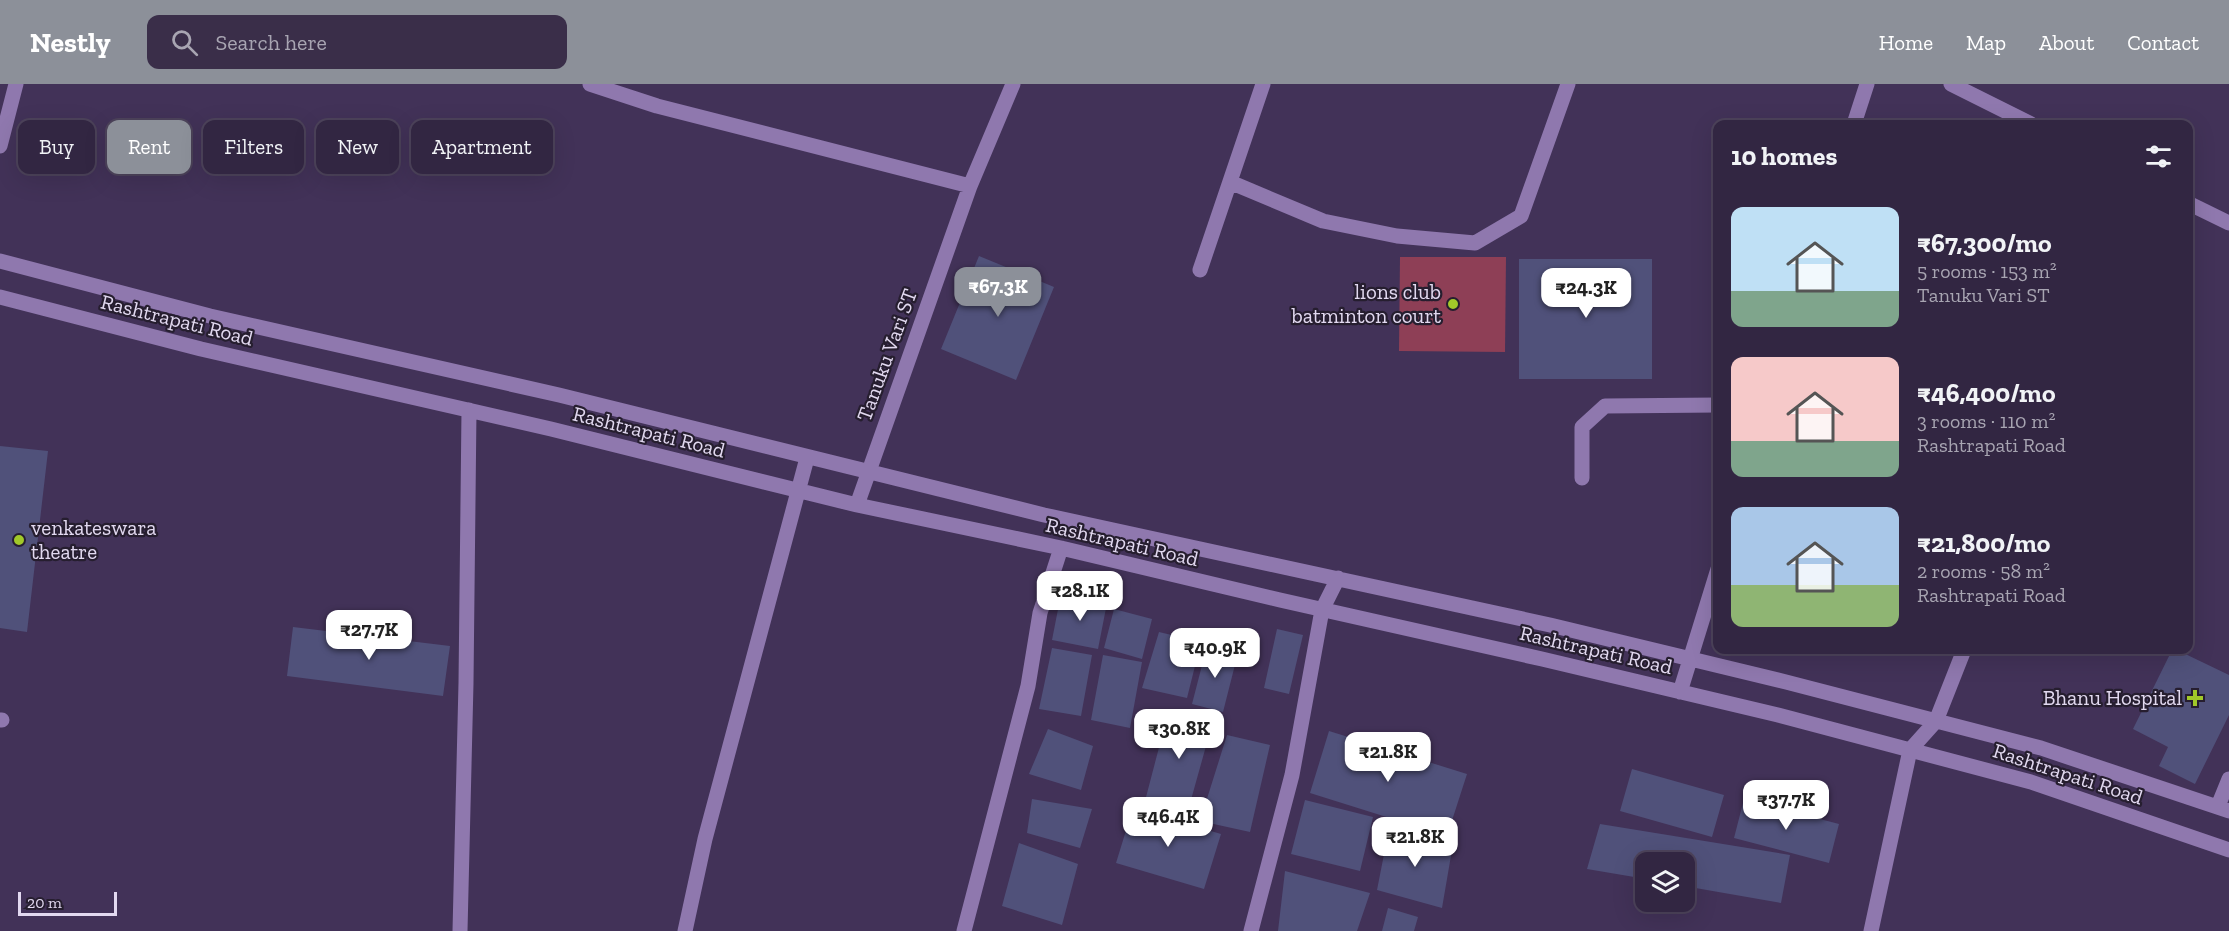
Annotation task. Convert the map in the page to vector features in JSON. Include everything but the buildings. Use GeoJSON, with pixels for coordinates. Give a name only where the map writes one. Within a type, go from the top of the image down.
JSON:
{"type":"FeatureCollection","features":[{"type":"Feature","properties":{"kind":"street"},"geometry":{"type":"LineString","coordinates":[[0,146],[16,84]]}},
{"type":"Feature","properties":{"kind":"street"},"geometry":{"type":"LineString","coordinates":[[590,84],[657,106],[970,186]]}},
{"type":"Feature","properties":{"kind":"street","name":"Tanuku Vari ST"},"geometry":{"type":"LineString","coordinates":[[857,506],[867,472],[970,186],[1013,84]]}},
{"type":"Feature","properties":{"kind":"street"},"geometry":{"type":"LineString","coordinates":[[1200,270],[1263,84]]}},
{"type":"Feature","properties":{"kind":"street"},"geometry":{"type":"LineString","coordinates":[[1230,182],[1323,220],[1397,236],[1475,243],[1521,216],[1568,84]]}},
{"type":"Feature","properties":{"kind":"street"},"geometry":{"type":"LineString","coordinates":[[1855,120],[1867,84]]}},
{"type":"Feature","properties":{"kind":"street"},"geometry":{"type":"LineString","coordinates":[[1951,84],[2023,120]]}},
{"type":"Feature","properties":{"kind":"street"},"geometry":{"type":"LineString","coordinates":[[2193,205],[2229,223]]}},
{"type":"Feature","properties":{"kind":"street","name":"Rashtrapati Road"},"geometry":{"type":"LineString","coordinates":[[0,261],[210,316],[559,395],[1044,515],[1338,578],[1690,659],[2041,748],[2224,809]]}},
{"type":"Feature","properties":{"kind":"street","name":"Rashtrapati Road"},"geometry":{"type":"LineString","coordinates":[[0,297],[201,350],[469,410],[857,506],[1061,548],[1680,692],[2031,782],[2229,850]]}},
{"type":"Feature","properties":{"kind":"street"},"geometry":{"type":"LineString","coordinates":[[1582,478],[1582,427],[1605,406],[1713,405]]}},
{"type":"Feature","properties":{"kind":"street"},"geometry":{"type":"LineString","coordinates":[[460,931],[469,410]]}},
{"type":"Feature","properties":{"kind":"street"},"geometry":{"type":"LineString","coordinates":[[685,931],[705,839],[807,458]]}},
{"type":"Feature","properties":{"kind":"street"},"geometry":{"type":"LineString","coordinates":[[964,931],[1028,686],[1040,614],[1061,548]]}},
{"type":"Feature","properties":{"kind":"street"},"geometry":{"type":"LineString","coordinates":[[1251,931],[1292,775],[1322,610],[1338,578]]}},
{"type":"Feature","properties":{"kind":"street"},"geometry":{"type":"LineString","coordinates":[[1680,692],[1713,585]]}},
{"type":"Feature","properties":{"kind":"street"},"geometry":{"type":"LineString","coordinates":[[1871,931],[1910,750],[1936,721],[1962,654]]}},
{"type":"Feature","properties":{"kind":"street"},"geometry":{"type":"LineString","coordinates":[[2224,809],[2229,779]]}},
{"type":"Feature","properties":{"kind":"shaded area","name":"lions club batminton court"},"geometry":{"type":"Polygon","coordinates":[[[1400,257],[1506,257],[1505,352],[1399,351],[1400,257]]]}},
{"type":"Feature","properties":{"kind":"place","name":"lions club batminton court"},"geometry":{"type":"Point","coordinates":[1453,304]}},
{"type":"Feature","properties":{"kind":"place","name":"venkateswara theatre"},"geometry":{"type":"Point","coordinates":[19,540]}},
{"type":"Feature","properties":{"kind":"place","name":"Bhanu Hospital"},"geometry":{"type":"Point","coordinates":[2195,698]}}]}
